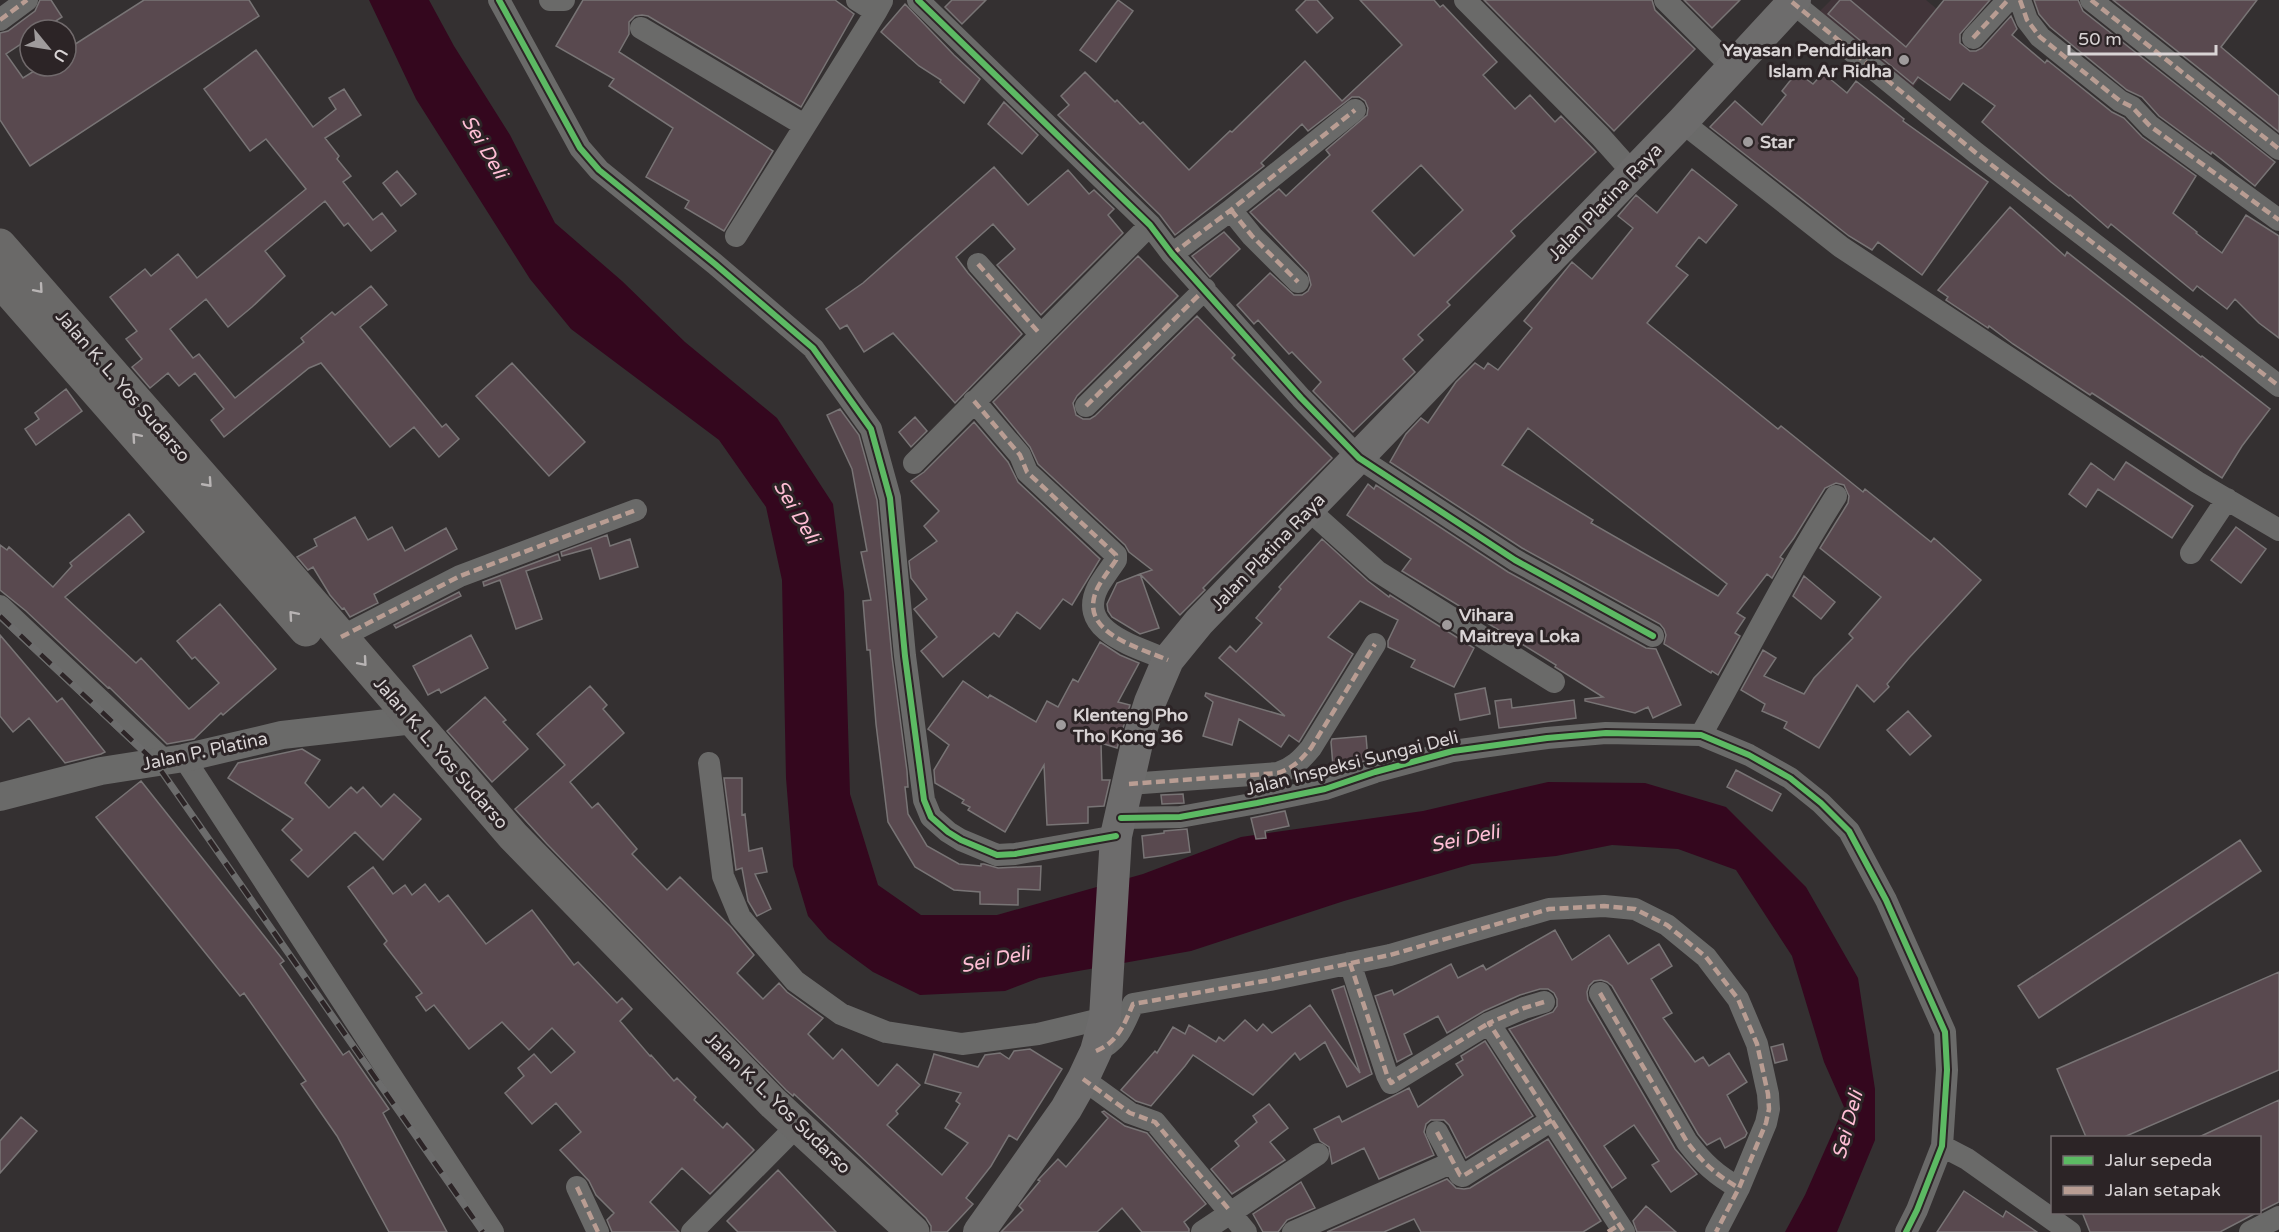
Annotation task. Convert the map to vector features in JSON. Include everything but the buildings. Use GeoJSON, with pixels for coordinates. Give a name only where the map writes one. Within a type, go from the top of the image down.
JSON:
{"type":"FeatureCollection","features":[{"type":"Feature","properties":{"kind":"highway","name":"Jalan K. L. Yos Sudarso"},"geometry":{"type":"LineString","coordinates":[[0,245],[341,637],[401,722],[492,841],[758,1111],[886,1232]]}},
{"type":"Feature","properties":{"kind":"highway","name":"Jalan K. L. Yos Sudarso"},"geometry":{"type":"LineString","coordinates":[[0,281],[401,722],[773,1103],[913,1232]]}},
{"type":"Feature","properties":{"kind":"main road","name":"Jalan Platina Raya"},"geometry":{"type":"LineString","coordinates":[[979,1232],[1066,1109],[1096,1051],[1106,1012],[1113,872],[1119,827],[1142,724],[1168,660],[1199,622],[1682,122],[1793,1]]}},
{"type":"Feature","properties":{"kind":"street"},"geometry":{"type":"LineString","coordinates":[[0,20],[27,0]]}},
{"type":"Feature","properties":{"kind":"street","name":"Jalan Inspeksi Sungai Deli"},"geometry":{"type":"LineString","coordinates":[[499,0],[580,148],[599,170],[715,264],[813,348],[871,429],[890,498],[905,656],[924,800],[931,817],[961,840],[997,855],[1015,854],[1119,827],[1325,789],[1375,772],[1453,751],[1548,738],[1606,733],[1701,735],[1749,755],[1790,778],[1821,803],[1848,831],[1886,900],[1945,1032],[1947,1070],[1942,1146],[1906,1232]]}},
{"type":"Feature","properties":{"kind":"street"},"geometry":{"type":"LineString","coordinates":[[550,0],[561,2],[564,0]]}},
{"type":"Feature","properties":{"kind":"street"},"geometry":{"type":"LineString","coordinates":[[735,236],[879,6],[856,0]]}},
{"type":"Feature","properties":{"kind":"street"},"geometry":{"type":"LineString","coordinates":[[918,0],[1150,225],[1172,254],[1301,398],[1359,458],[1515,560],[1653,636]]}},
{"type":"Feature","properties":{"kind":"street"},"geometry":{"type":"LineString","coordinates":[[1465,0],[1633,172]]}},
{"type":"Feature","properties":{"kind":"street"},"geometry":{"type":"LineString","coordinates":[[1665,0],[1733,68]]}},
{"type":"Feature","properties":{"kind":"street"},"geometry":{"type":"LineString","coordinates":[[1973,38],[2008,0]]}},
{"type":"Feature","properties":{"kind":"street"},"geometry":{"type":"LineString","coordinates":[[2020,0],[2027,20],[2040,37],[2120,101],[2132,106],[2150,126],[2279,220]]}},
{"type":"Feature","properties":{"kind":"street"},"geometry":{"type":"LineString","coordinates":[[2091,0],[2279,150]]}},
{"type":"Feature","properties":{"kind":"street"},"geometry":{"type":"LineString","coordinates":[[1793,1],[1976,153],[2279,386]]}},
{"type":"Feature","properties":{"kind":"street"},"geometry":{"type":"LineString","coordinates":[[641,28],[804,125]]}},
{"type":"Feature","properties":{"kind":"street"},"geometry":{"type":"LineString","coordinates":[[1172,254],[1354,110]]}},
{"type":"Feature","properties":{"kind":"street"},"geometry":{"type":"LineString","coordinates":[[1682,122],[1841,248],[2197,482],[2279,530]]}},
{"type":"Feature","properties":{"kind":"street"},"geometry":{"type":"LineString","coordinates":[[1230,210],[1252,236],[1298,282]]}},
{"type":"Feature","properties":{"kind":"street"},"geometry":{"type":"LineString","coordinates":[[914,463],[1150,225]]}},
{"type":"Feature","properties":{"kind":"street"},"geometry":{"type":"LineString","coordinates":[[978,264],[1040,334]]}},
{"type":"Feature","properties":{"kind":"street"},"geometry":{"type":"LineString","coordinates":[[1086,406],[1205,289]]}},
{"type":"Feature","properties":{"kind":"street"},"geometry":{"type":"LineString","coordinates":[[974,401],[1020,455],[1027,472],[1116,555],[1116,560],[1097,588],[1093,611],[1098,623],[1109,634],[1168,660]]}},
{"type":"Feature","properties":{"kind":"street"},"geometry":{"type":"LineString","coordinates":[[1701,735],[1759,632],[1800,551],[1836,496]]}},
{"type":"Feature","properties":{"kind":"street"},"geometry":{"type":"LineString","coordinates":[[2192,553],[2227,499]]}},
{"type":"Feature","properties":{"kind":"street"},"geometry":{"type":"LineString","coordinates":[[341,637],[460,576],[636,510]]}},
{"type":"Feature","properties":{"kind":"street"},"geometry":{"type":"LineString","coordinates":[[1309,510],[1377,571],[1554,682]]}},
{"type":"Feature","properties":{"kind":"street"},"geometry":{"type":"LineString","coordinates":[[0,606],[174,760],[493,1232]]}},
{"type":"Feature","properties":{"kind":"street"},"geometry":{"type":"LineString","coordinates":[[1129,784],[1278,773],[1289,770],[1311,748],[1375,644]]}},
{"type":"Feature","properties":{"kind":"street","name":"Jalan P. Platina"},"geometry":{"type":"LineString","coordinates":[[0,797],[101,771],[174,760],[282,735],[401,722]]}},
{"type":"Feature","properties":{"kind":"street"},"geometry":{"type":"LineString","coordinates":[[709,763],[723,876],[740,917],[795,981],[842,1014],[886,1032],[962,1044],[1038,1034],[1106,1012]]}},
{"type":"Feature","properties":{"kind":"street"},"geometry":{"type":"LineString","coordinates":[[1096,1051],[1107,1046],[1121,1031],[1132,1004],[1270,980],[1390,955],[1549,909],[1604,906],[1635,909],[1666,925],[1706,957],[1738,999],[1757,1044],[1769,1109],[1758,1144],[1739,1188],[1716,1232]]}},
{"type":"Feature","properties":{"kind":"street"},"geometry":{"type":"LineString","coordinates":[[1350,963],[1386,1075],[1391,1083],[1489,1023],[1544,1002]]}},
{"type":"Feature","properties":{"kind":"street"},"geometry":{"type":"LineString","coordinates":[[1600,993],[1687,1142],[1700,1160],[1717,1176],[1739,1188]]}},
{"type":"Feature","properties":{"kind":"street"},"geometry":{"type":"LineString","coordinates":[[1489,1023],[1552,1120],[1617,1230]]}},
{"type":"Feature","properties":{"kind":"street"},"geometry":{"type":"LineString","coordinates":[[1083,1079],[1130,1113],[1155,1122],[1246,1232]]}},
{"type":"Feature","properties":{"kind":"street"},"geometry":{"type":"LineString","coordinates":[[1437,1132],[1460,1175],[1465,1175],[1552,1120]]}},
{"type":"Feature","properties":{"kind":"street"},"geometry":{"type":"LineString","coordinates":[[692,1232],[786,1137]]}},
{"type":"Feature","properties":{"kind":"street"},"geometry":{"type":"LineString","coordinates":[[1942,1146],[1967,1159],[2070,1232]]}},
{"type":"Feature","properties":{"kind":"street"},"geometry":{"type":"LineString","coordinates":[[1202,1232],[1318,1154]]}},
{"type":"Feature","properties":{"kind":"street"},"geometry":{"type":"LineString","coordinates":[[1293,1232],[1453,1162]]}},
{"type":"Feature","properties":{"kind":"street"},"geometry":{"type":"LineString","coordinates":[[577,1187],[598,1232]]}},
{"type":"Feature","properties":{"kind":"street"},"geometry":{"type":"LineString","coordinates":[[2250,1232],[2279,1218]]}},
{"type":"Feature","properties":{"kind":"shaded area","name":"Yayasan Pendidikan Islam Ar Ridha"},"geometry":{"type":"Polygon","coordinates":[[[1831,0],[1926,0],[1961,29],[1909,92],[1818,13],[1831,0]]]}},
{"type":"Feature","properties":{"kind":"water","name":"Sei Deli"},"geometry":{"type":"Polygon","coordinates":[[[369,0],[429,0],[454,46],[510,135],[555,223],[622,281],[685,342],[777,418],[833,504],[844,592],[850,794],[878,885],[921,915],[997,915],[1143,874],[1241,837],[1423,811],[1548,782],[1645,783],[1726,807],[1806,887],[1858,978],[1875,1089],[1875,1140],[1837,1232],[1785,1232],[1805,1195],[1844,1107],[1824,1062],[1792,956],[1736,870],[1678,849],[1612,845],[1556,856],[1472,864],[1344,901],[1191,951],[1039,978],[1005,991],[920,995],[873,972],[828,939],[808,916],[793,866],[786,778],[782,580],[766,507],[719,440],[571,329],[530,279],[416,99],[369,0]]]}},
{"type":"Feature","properties":{"kind":"railway"},"geometry":{"type":"LineString","coordinates":[[0,616],[155,762],[483,1232]]}},
{"type":"Feature","properties":{"kind":"marked path"},"geometry":{"type":"LineString","coordinates":[[0,20],[27,0]]}},
{"type":"Feature","properties":{"kind":"marked path"},"geometry":{"type":"LineString","coordinates":[[1973,38],[2008,0]]}},
{"type":"Feature","properties":{"kind":"marked path"},"geometry":{"type":"LineString","coordinates":[[2020,0],[2027,20],[2040,37],[2120,101],[2132,107],[2150,126],[2279,220]]}},
{"type":"Feature","properties":{"kind":"marked path"},"geometry":{"type":"LineString","coordinates":[[2091,0],[2279,149]]}},
{"type":"Feature","properties":{"kind":"marked path"},"geometry":{"type":"LineString","coordinates":[[1792,2],[1976,153],[2279,386]]}},
{"type":"Feature","properties":{"kind":"marked path"},"geometry":{"type":"LineString","coordinates":[[1172,254],[1231,210],[1355,110]]}},
{"type":"Feature","properties":{"kind":"marked path"},"geometry":{"type":"LineString","coordinates":[[1231,210],[1252,236],[1298,282]]}},
{"type":"Feature","properties":{"kind":"marked path"},"geometry":{"type":"LineString","coordinates":[[978,264],[1040,334]]}},
{"type":"Feature","properties":{"kind":"marked path"},"geometry":{"type":"LineString","coordinates":[[1086,406],[1205,289]]}},
{"type":"Feature","properties":{"kind":"marked path"},"geometry":{"type":"LineString","coordinates":[[974,401],[1020,455],[1027,472],[1116,555],[1116,560],[1098,587],[1093,603],[1095,616],[1102,626],[1113,636],[1168,660]]}},
{"type":"Feature","properties":{"kind":"marked path"},"geometry":{"type":"LineString","coordinates":[[341,637],[460,576],[636,510]]}},
{"type":"Feature","properties":{"kind":"marked path"},"geometry":{"type":"LineString","coordinates":[[1129,784],[1278,773],[1288,769],[1311,748],[1375,644]]}},
{"type":"Feature","properties":{"kind":"marked path"},"geometry":{"type":"LineString","coordinates":[[1096,1051],[1115,1038],[1133,1004],[1270,980],[1390,955],[1549,909],[1604,906],[1635,909],[1667,925],[1706,957],[1738,999],[1757,1044],[1768,1094],[1769,1109],[1766,1123],[1739,1188],[1716,1232]]}},
{"type":"Feature","properties":{"kind":"marked path"},"geometry":{"type":"LineString","coordinates":[[1350,963],[1391,1083],[1489,1023]]}},
{"type":"Feature","properties":{"kind":"marked path"},"geometry":{"type":"LineString","coordinates":[[1600,993],[1687,1142],[1710,1168],[1739,1188]]}},
{"type":"Feature","properties":{"kind":"marked path"},"geometry":{"type":"LineString","coordinates":[[1544,1002],[1489,1023],[1624,1232]]}},
{"type":"Feature","properties":{"kind":"marked path"},"geometry":{"type":"LineString","coordinates":[[1083,1079],[1130,1113],[1155,1122],[1231,1212]]}},
{"type":"Feature","properties":{"kind":"marked path"},"geometry":{"type":"LineString","coordinates":[[1437,1132],[1460,1175],[1463,1176],[1552,1120]]}},
{"type":"Feature","properties":{"kind":"marked path"},"geometry":{"type":"LineString","coordinates":[[577,1187],[598,1232]]}},
{"type":"Feature","properties":{"kind":"marked path"},"geometry":{"type":"LineString","coordinates":[[1608,1232],[1619,1225]]}},
{"type":"Feature","properties":{"kind":"cycle path"},"geometry":{"type":"LineString","coordinates":[[499,0],[580,148],[599,170],[715,264],[813,348],[871,429],[890,498],[905,656],[924,800],[931,817],[961,840],[997,855],[1015,854],[1116,836]]}},
{"type":"Feature","properties":{"kind":"cycle path"},"geometry":{"type":"LineString","coordinates":[[918,0],[1150,225],[1172,254],[1301,398],[1359,458],[1515,560],[1653,636]]}},
{"type":"Feature","properties":{"kind":"cycle path"},"geometry":{"type":"LineString","coordinates":[[1121,818],[1180,817],[1257,803],[1325,789],[1375,772],[1453,751],[1547,738],[1606,733],[1701,735],[1749,755],[1790,778],[1821,803],[1849,831],[1886,900],[1945,1032],[1947,1070],[1942,1146],[1906,1232]]}},
{"type":"Feature","properties":{"kind":"place","name":"Yayasan Pendidikan Islam Ar Ridha"},"geometry":{"type":"Point","coordinates":[1904,60]}},
{"type":"Feature","properties":{"kind":"place","name":"Star"},"geometry":{"type":"Point","coordinates":[1748,142]}},
{"type":"Feature","properties":{"kind":"place","name":"Vihara Maitreya Loka"},"geometry":{"type":"Point","coordinates":[1447,625]}},
{"type":"Feature","properties":{"kind":"place","name":"Klenteng Pho Tho Kong 36"},"geometry":{"type":"Point","coordinates":[1061,725]}}]}
